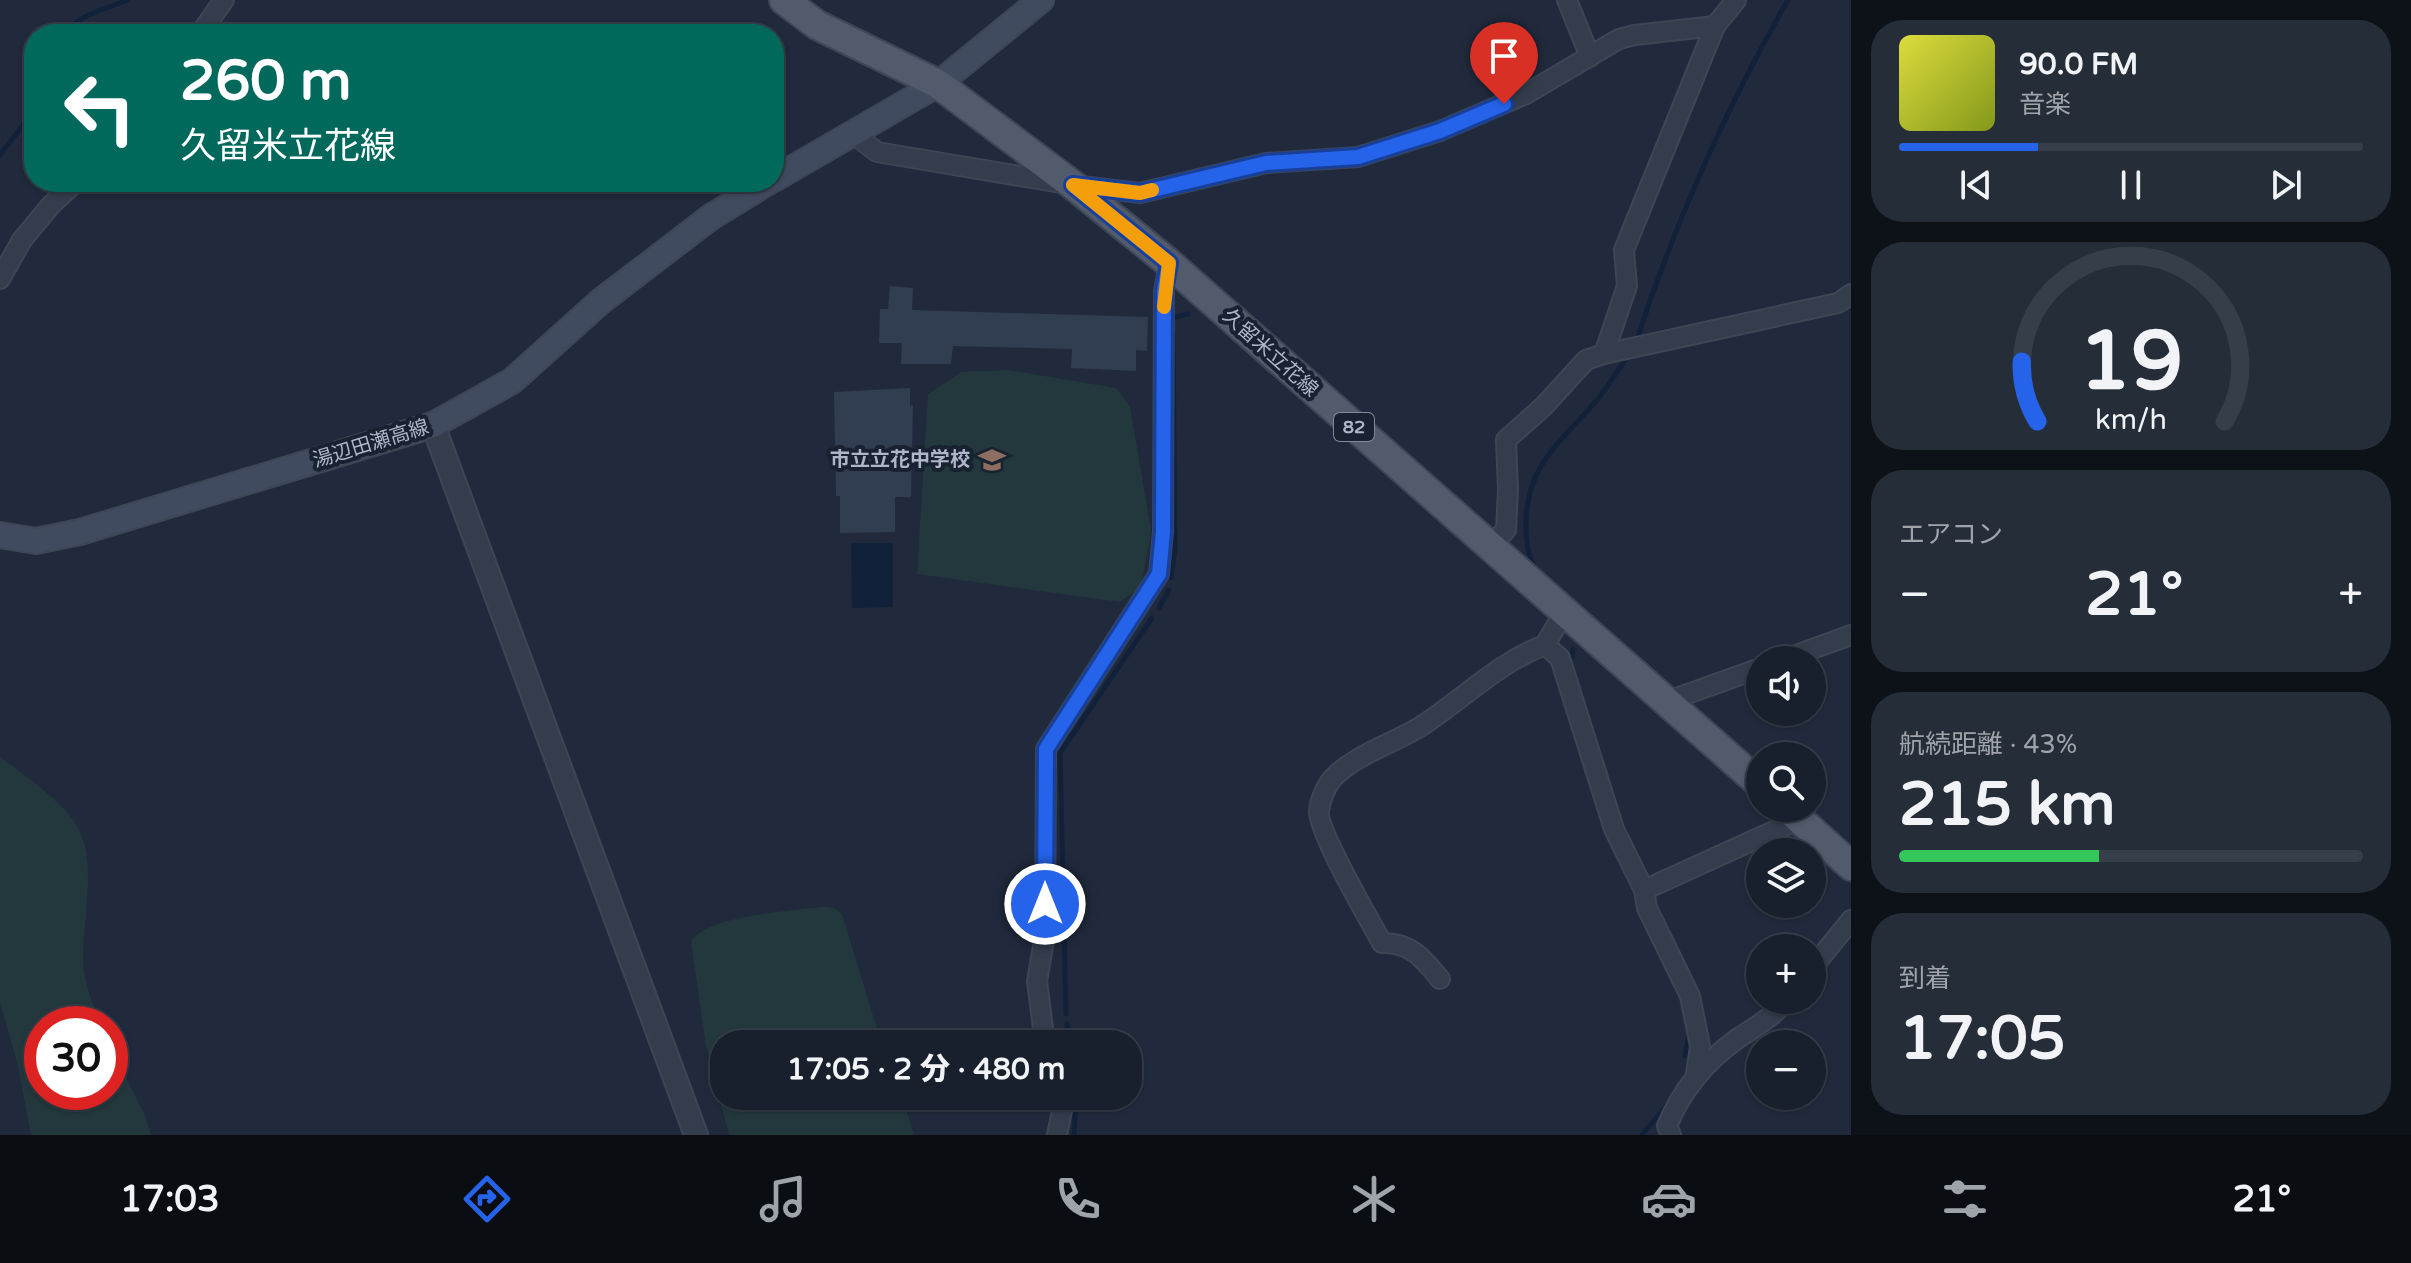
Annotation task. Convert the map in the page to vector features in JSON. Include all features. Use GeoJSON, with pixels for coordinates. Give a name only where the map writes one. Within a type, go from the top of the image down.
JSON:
{"type":"FeatureCollection","features":[{"type":"Feature","properties":{"kind":"main road","name":"久留米立花線"},"geometry":{"type":"LineString","coordinates":[[784,0],[817,25],[938,84],[1073,185],[1169,263],[1746,771]]}},
{"type":"Feature","properties":{"kind":"main road"},"geometry":{"type":"LineString","coordinates":[[784,173],[938,84],[1041,0]]}},
{"type":"Feature","properties":{"kind":"main road","name":"湯辺田瀬高線"},"geometry":{"type":"LineString","coordinates":[[0,535],[36,541],[80,532],[433,425],[512,381],[601,301],[711,217],[752,192]]}},
{"type":"Feature","properties":{"kind":"main road"},"geometry":{"type":"LineString","coordinates":[[1803,822],[1851,866]]}},
{"type":"Feature","properties":{"kind":"street"},"geometry":{"type":"LineString","coordinates":[[207,24],[224,0]]}},
{"type":"Feature","properties":{"kind":"street"},"geometry":{"type":"LineString","coordinates":[[1567,0],[1590,57]]}},
{"type":"Feature","properties":{"kind":"street"},"geometry":{"type":"LineString","coordinates":[[1604,354],[1627,286],[1624,250],[1715,26],[1736,0]]}},
{"type":"Feature","properties":{"kind":"street"},"geometry":{"type":"LineString","coordinates":[[851,132],[877,152],[1073,185],[1140,193],[1266,163],[1358,157],[1440,131],[1526,94],[1619,39],[1715,26]]}},
{"type":"Feature","properties":{"kind":"street"},"geometry":{"type":"LineString","coordinates":[[0,279],[22,240],[65,192]]}},
{"type":"Feature","properties":{"kind":"street"},"geometry":{"type":"LineString","coordinates":[[1043,1030],[1037,981],[1045,935],[1046,749],[1159,574],[1163,532],[1164,291],[1169,263]]}},
{"type":"Feature","properties":{"kind":"street"},"geometry":{"type":"LineString","coordinates":[[1489,547],[1506,530],[1506,440],[1544,406],[1586,360],[1838,303],[1851,294]]}},
{"type":"Feature","properties":{"kind":"street"},"geometry":{"type":"LineString","coordinates":[[433,425],[696,1135]]}},
{"type":"Feature","properties":{"kind":"street"},"geometry":{"type":"LineString","coordinates":[[1440,979],[1420,954],[1397,942],[1382,943],[1326,836],[1318,813],[1325,789],[1335,777],[1356,762],[1421,727],[1483,680],[1528,651],[1545,645],[1564,612]]}},
{"type":"Feature","properties":{"kind":"street"},"geometry":{"type":"LineString","coordinates":[[1821,646],[1851,635]]}},
{"type":"Feature","properties":{"kind":"street"},"geometry":{"type":"LineString","coordinates":[[1545,645],[1560,658],[1614,829],[1644,890],[1647,908],[1695,1011],[1700,1046],[1696,1074]]}},
{"type":"Feature","properties":{"kind":"street"},"geometry":{"type":"LineString","coordinates":[[1668,701],[1746,673]]}},
{"type":"Feature","properties":{"kind":"street"},"geometry":{"type":"LineString","coordinates":[[1644,890],[1778,822]]}},
{"type":"Feature","properties":{"kind":"street"},"geometry":{"type":"LineString","coordinates":[[1826,951],[1851,920]]}},
{"type":"Feature","properties":{"kind":"street"},"geometry":{"type":"LineString","coordinates":[[1671,1135],[1667,1126],[1696,1074],[1734,1041],[1774,1014]]}},
{"type":"Feature","properties":{"kind":"street"},"geometry":{"type":"LineString","coordinates":[[1057,1135],[1062,1110]]}},
{"type":"Feature","properties":{"kind":"green space"},"geometry":{"type":"Polygon","coordinates":[[[1008,370],[1116,388],[1130,407],[1151,531],[1138,589],[1120,602],[917,574],[928,394],[961,372],[1008,370]]]}},
{"type":"Feature","properties":{"kind":"green space"},"geometry":{"type":"Polygon","coordinates":[[[0,757],[42,789],[71,817],[84,842],[87,859],[83,955],[84,972],[94,1006],[24,1006],[24,1098],[0,1002],[0,757]]]}},
{"type":"Feature","properties":{"kind":"green space"},"geometry":{"type":"Polygon","coordinates":[[[823,907],[834,908],[842,914],[878,1030],[710,1030],[710,1061],[691,941],[715,925],[772,913],[823,907]]]}},
{"type":"Feature","properties":{"kind":"green space"},"geometry":{"type":"Polygon","coordinates":[[[128,1082],[151,1135],[31,1135],[26,1110],[128,1110],[128,1082]]]}},
{"type":"Feature","properties":{"kind":"green space"},"geometry":{"type":"Polygon","coordinates":[[[723,1110],[906,1110],[914,1135],[729,1135],[723,1110]]]}},
{"type":"Feature","properties":{"kind":"water"},"geometry":{"type":"Polygon","coordinates":[[[851,543],[893,543],[893,607],[852,608],[851,543]]]}},
{"type":"Feature","properties":{"kind":"building"},"geometry":{"type":"Polygon","coordinates":[[[890,286],[913,288],[912,310],[1148,317],[1147,351],[1136,350],[1136,371],[1071,368],[1072,349],[953,346],[951,364],[901,364],[902,343],[879,343],[880,309],[888,309],[890,286]]]}},
{"type":"Feature","properties":{"kind":"building"},"geometry":{"type":"Polygon","coordinates":[[[910,388],[910,406],[913,405],[911,497],[895,497],[895,532],[840,533],[840,496],[836,496],[834,392],[910,388]]]}},
{"type":"Feature","properties":{"kind":"waterway"},"geometry":{"type":"LineString","coordinates":[[75,24],[127,0]]}},
{"type":"Feature","properties":{"kind":"waterway"},"geometry":{"type":"LineString","coordinates":[[1636,342],[1667,254],[1703,167],[1788,0]]}},
{"type":"Feature","properties":{"kind":"waterway"},"geometry":{"type":"LineString","coordinates":[[0,155],[24,124]]}},
{"type":"Feature","properties":{"kind":"waterway"},"geometry":{"type":"LineString","coordinates":[[1172,321],[1172,318],[1188,314]]}},
{"type":"Feature","properties":{"kind":"waterway"},"geometry":{"type":"LineString","coordinates":[[1171,578],[1175,549],[1173,335]]}},
{"type":"Feature","properties":{"kind":"waterway"},"geometry":{"type":"LineString","coordinates":[[1536,571],[1529,554],[1526,531],[1533,483],[1550,452],[1601,395],[1629,354]]}},
{"type":"Feature","properties":{"kind":"waterway"},"geometry":{"type":"LineString","coordinates":[[1159,608],[1169,590]]}},
{"type":"Feature","properties":{"kind":"waterway"},"geometry":{"type":"LineString","coordinates":[[1066,1014],[1060,753],[1152,618]]}},
{"type":"Feature","properties":{"kind":"waterway"},"geometry":{"type":"LineString","coordinates":[[1572,657],[1573,649]]}},
{"type":"Feature","properties":{"kind":"waterway"},"geometry":{"type":"LineString","coordinates":[[1067,1024],[1068,1030]]}},
{"type":"Feature","properties":{"kind":"waterway"},"geometry":{"type":"LineString","coordinates":[[1685,1056],[1690,1029]]}},
{"type":"Feature","properties":{"kind":"waterway"},"geometry":{"type":"LineString","coordinates":[[1642,1135],[1667,1105]]}},
{"type":"Feature","properties":{"kind":"waterway"},"geometry":{"type":"LineString","coordinates":[[1074,1135],[1075,1110]]}},
{"type":"Feature","properties":{"kind":"slow traffic"},"geometry":{"type":"LineString","coordinates":[[1152,190],[1140,193],[1073,185],[1169,263],[1164,307]]}},
{"type":"Feature","properties":{"kind":"place","name":"市立立花中学校"},"geometry":{"type":"Point","coordinates":[992,460]}},
{"type":"Feature","properties":{"kind":"route"},"geometry":{"type":"LineString","coordinates":[[1045,904],[1046,749],[1159,574],[1163,532],[1164,291],[1169,263],[1073,185],[1140,193],[1266,163],[1358,157],[1440,131],[1504,104]]}}]}
